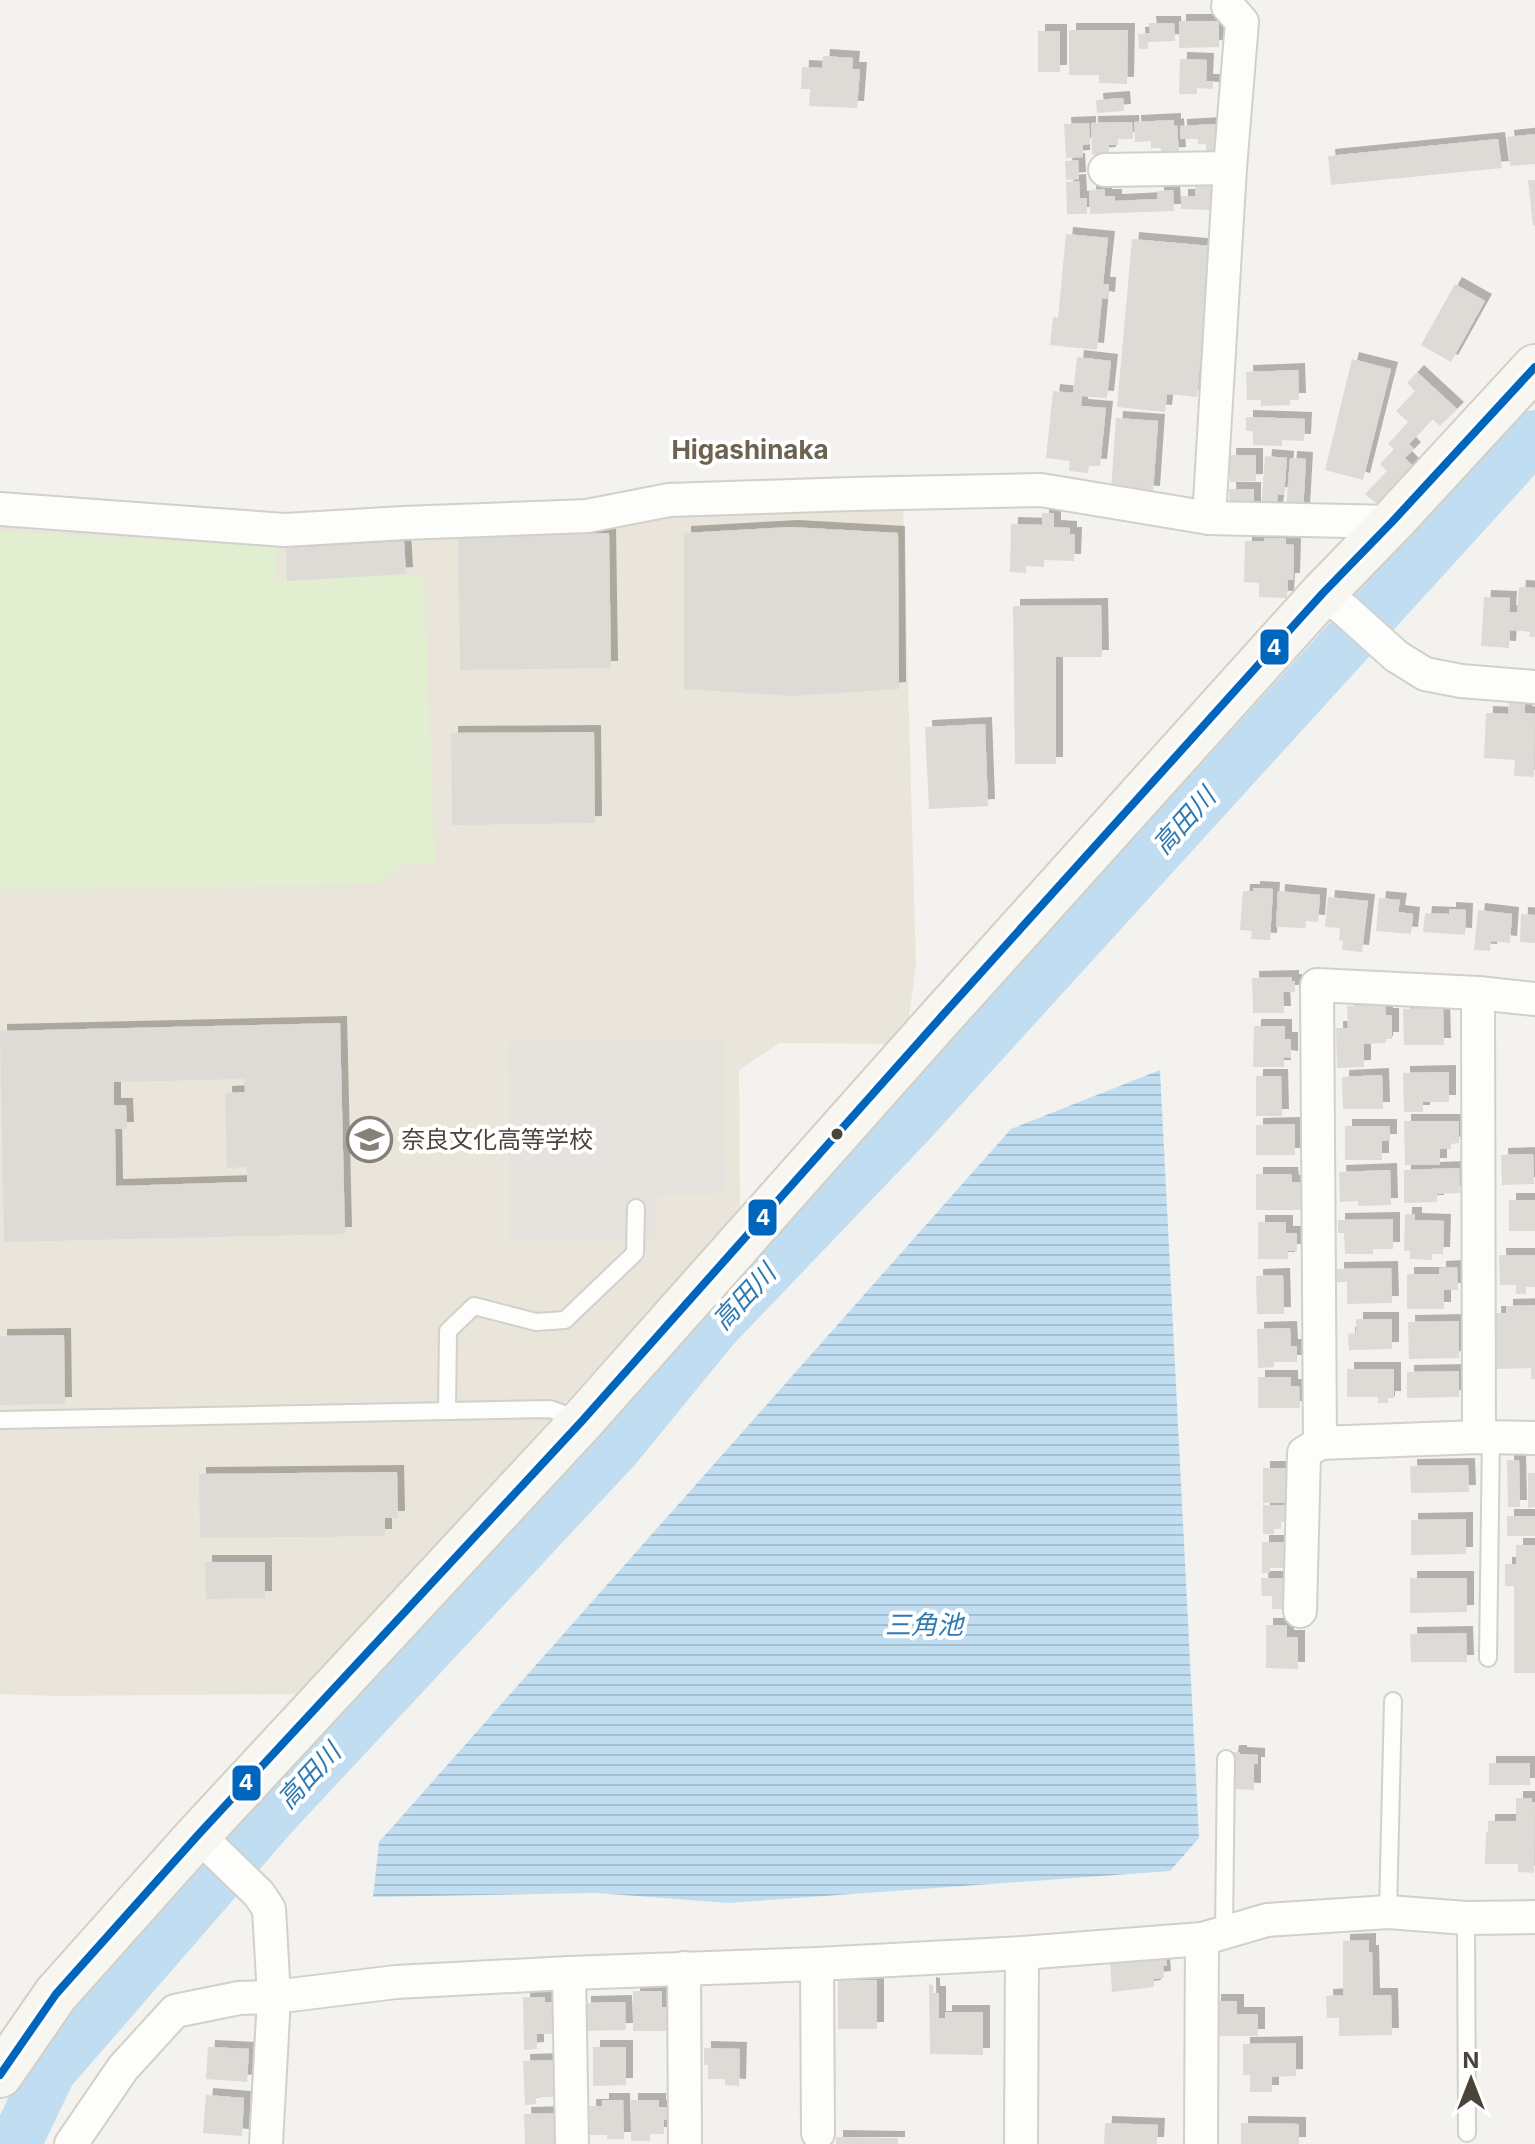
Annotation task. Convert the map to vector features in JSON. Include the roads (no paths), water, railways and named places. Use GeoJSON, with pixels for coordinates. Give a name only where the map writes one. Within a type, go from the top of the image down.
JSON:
{"type":"FeatureCollection","features":[{"type":"Feature","properties":{"kind":"street"},"geometry":{"type":"LineString","coordinates":[[1209,518],[1242,22],[1228,6]]}},
{"type":"Feature","properties":{"kind":"street"},"geometry":{"type":"LineString","coordinates":[[1105,170],[1230,168]]}},
{"type":"Feature","properties":{"kind":"street"},"geometry":{"type":"LineString","coordinates":[[0,2075],[56,1994],[205,1842],[932,1026],[1334,602],[1392,522],[1535,367]]}},
{"type":"Feature","properties":{"kind":"street"},"geometry":{"type":"LineString","coordinates":[[0,509],[285,530],[587,516],[669,500],[1041,490],[1209,518],[1392,522]]}},
{"type":"Feature","properties":{"kind":"street"},"geometry":{"type":"LineString","coordinates":[[1334,602],[1396,656],[1425,674],[1461,681],[1535,687]]}},
{"type":"Feature","properties":{"kind":"street"},"geometry":{"type":"LineString","coordinates":[[1320,1443],[1317,985],[1535,999]]}},
{"type":"Feature","properties":{"kind":"street"},"geometry":{"type":"LineString","coordinates":[[1478,993],[1485,1437]]}},
{"type":"Feature","properties":{"kind":"street"},"geometry":{"type":"LineString","coordinates":[[1300,1611],[1304,1453],[1320,1443],[1535,1438]]}},
{"type":"Feature","properties":{"kind":"street"},"geometry":{"type":"LineString","coordinates":[[205,1842],[259,1894],[269,1909],[274,1997],[266,2144]]}},
{"type":"Feature","properties":{"kind":"street"},"geometry":{"type":"LineString","coordinates":[[71,2144],[123,2068],[175,2011],[239,1998],[274,1997],[396,1982],[1022,1953],[1213,1936],[1267,1920],[1388,1912],[1466,1918],[1535,1917]]}},
{"type":"Feature","properties":{"kind":"street"},"geometry":{"type":"LineString","coordinates":[[1201,2144],[1213,1936]]}},
{"type":"Feature","properties":{"kind":"street"},"geometry":{"type":"LineString","coordinates":[[1021,2144],[1022,1953]]}},
{"type":"Feature","properties":{"kind":"street"},"geometry":{"type":"LineString","coordinates":[[817,1964],[818,2133]]}},
{"type":"Feature","properties":{"kind":"street"},"geometry":{"type":"LineString","coordinates":[[684,1968],[685,2144]]}},
{"type":"Feature","properties":{"kind":"street"},"geometry":{"type":"LineString","coordinates":[[569,1973],[572,2144]]}},
{"type":"Feature","properties":{"kind":"lane"},"geometry":{"type":"LineString","coordinates":[[447,1411],[448,1331],[474,1306],[536,1322],[565,1320],[635,1253],[636,1208]]}},
{"type":"Feature","properties":{"kind":"lane"},"geometry":{"type":"LineString","coordinates":[[0,1420],[550,1409],[582,1421]]}},
{"type":"Feature","properties":{"kind":"lane"},"geometry":{"type":"LineString","coordinates":[[1485,1437],[1488,1658]]}},
{"type":"Feature","properties":{"kind":"lane"},"geometry":{"type":"LineString","coordinates":[[1388,1912],[1393,1701]]}},
{"type":"Feature","properties":{"kind":"lane"},"geometry":{"type":"LineString","coordinates":[[1213,1936],[1226,1759]]}},
{"type":"Feature","properties":{"kind":"lane"},"geometry":{"type":"LineString","coordinates":[[1466,1918],[1467,2133]]}},
{"type":"Feature","properties":{"kind":"water","name":"三角池"},"geometry":{"type":"Polygon","coordinates":[[[1160,1070],[1199,1838],[1170,1871],[729,1903],[597,1893],[373,1897],[379,1842],[1011,1129],[1160,1070]]]}},
{"type":"Feature","properties":{"kind":"waterway","name":"高田川"},"geometry":{"type":"LineString","coordinates":[[15,2144],[50,2071],[275,1812],[615,1448],[714,1327],[911,1121],[1535,436]]}},
{"type":"Feature","properties":{"kind":"place","name":"奈良文化高等学校"},"geometry":{"type":"Point","coordinates":[370,1140]}},
{"type":"Feature","properties":{"kind":"district","name":"Higashinaka"},"geometry":{"type":"Point","coordinates":[750,450]}}]}
